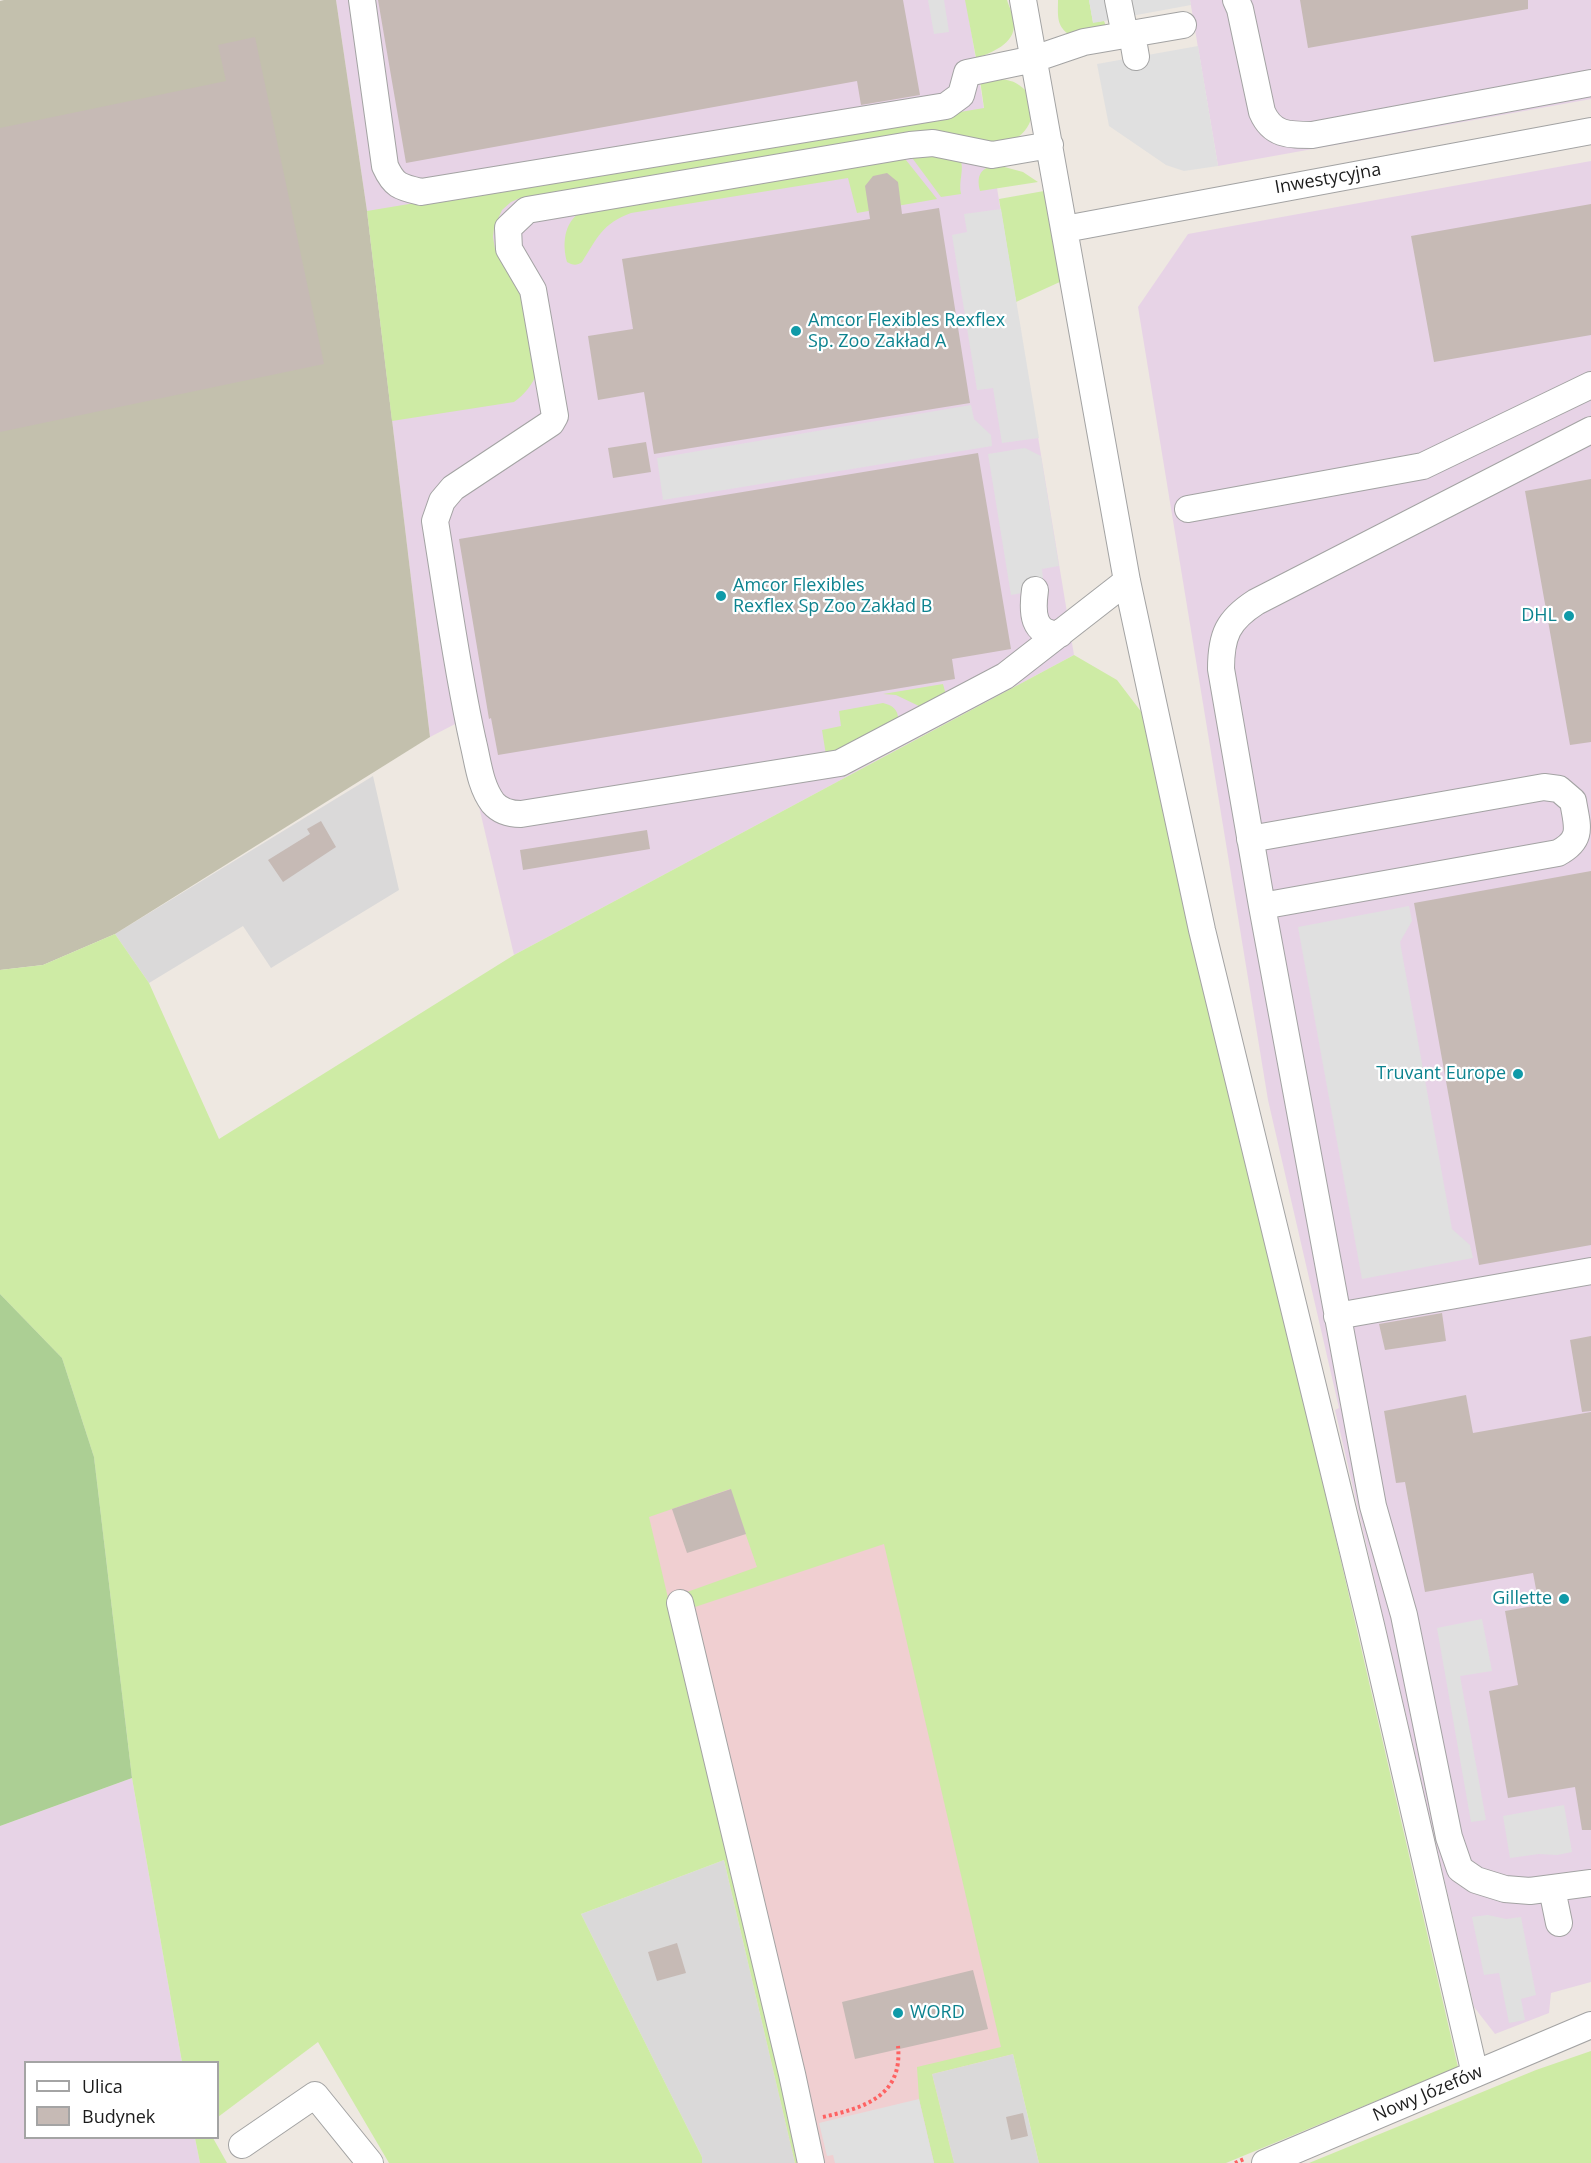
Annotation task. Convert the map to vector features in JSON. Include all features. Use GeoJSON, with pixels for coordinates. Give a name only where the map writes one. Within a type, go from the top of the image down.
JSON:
{"type":"FeatureCollection","features":[{"type":"Feature","properties":{"kind":"street"},"geometry":{"type":"LineString","coordinates":[[362,0],[385,166],[391,179],[400,187],[420,192],[946,106],[961,95],[967,73],[1034,59],[1084,42],[1131,42],[1183,26]]}},
{"type":"Feature","properties":{"kind":"street"},"geometry":{"type":"LineString","coordinates":[[1023,0],[1127,581],[1202,930],[1371,1625],[1476,2074]]}},
{"type":"Feature","properties":{"kind":"street"},"geometry":{"type":"LineString","coordinates":[[1118,0],[1131,42]]}},
{"type":"Feature","properties":{"kind":"street"},"geometry":{"type":"LineString","coordinates":[[1236,0],[1240,9],[1262,112],[1267,124],[1274,130],[1286,133],[1312,135],[1591,83]]}},
{"type":"Feature","properties":{"kind":"street","name":"Inwestycyjna"},"geometry":{"type":"LineString","coordinates":[[1065,229],[1591,130]]}},
{"type":"Feature","properties":{"kind":"street"},"geometry":{"type":"LineString","coordinates":[[1050,145],[992,155],[933,143],[910,145],[527,210],[508,228],[509,249],[532,290],[555,416],[551,423],[453,488],[442,501],[435,522],[467,716],[482,781],[496,807],[513,814],[521,814],[840,763],[1005,676],[1127,581]]}},
{"type":"Feature","properties":{"kind":"street"},"geometry":{"type":"LineString","coordinates":[[1188,509],[1424,466],[1591,385]]}},
{"type":"Feature","properties":{"kind":"street"},"geometry":{"type":"LineString","coordinates":[[1591,430],[1256,602],[1240,613],[1227,630],[1221,651],[1221,669],[1250,839],[1373,1506],[1404,1615],[1449,1837],[1460,1869],[1476,1880],[1506,1889],[1552,1889],[1591,1883]]}},
{"type":"Feature","properties":{"kind":"street"},"geometry":{"type":"LineString","coordinates":[[1035,590],[1034,611],[1037,626],[1046,633],[1060,634]]}},
{"type":"Feature","properties":{"kind":"street"},"geometry":{"type":"LineString","coordinates":[[1250,839],[1544,787],[1559,789],[1573,801],[1578,832],[1570,846],[1558,853],[1262,906]]}},
{"type":"Feature","properties":{"kind":"street"},"geometry":{"type":"LineString","coordinates":[[1337,1316],[1591,1271]]}},
{"type":"Feature","properties":{"kind":"street"},"geometry":{"type":"LineString","coordinates":[[680,1603],[811,2163]]}},
{"type":"Feature","properties":{"kind":"street"},"geometry":{"type":"LineString","coordinates":[[1552,1889],[1559,1923]]}},
{"type":"Feature","properties":{"kind":"street","name":"Nowy Józefów"},"geometry":{"type":"LineString","coordinates":[[1265,2163],[1591,2025]]}},
{"type":"Feature","properties":{"kind":"street"},"geometry":{"type":"LineString","coordinates":[[242,2145],[315,2095],[370,2163]]}},
{"type":"Feature","properties":{"kind":"path"},"geometry":{"type":"LineString","coordinates":[[816,2119],[858,2109],[881,2096],[897,2075],[898,2046]]}},
{"type":"Feature","properties":{"kind":"shaded area"},"geometry":{"type":"Polygon","coordinates":[[[336,0],[966,0],[1074,655],[514,955],[459,722],[430,737],[367,211],[336,0]]]}},
{"type":"Feature","properties":{"kind":"shaded area"},"geometry":{"type":"Polygon","coordinates":[[[336,0],[367,211],[430,737],[115,934],[43,965],[0,970],[0,1],[336,0]]]}},
{"type":"Feature","properties":{"kind":"shaded area"},"geometry":{"type":"Polygon","coordinates":[[[928,0],[944,0],[949,32],[934,34],[928,0]]]}},
{"type":"Feature","properties":{"kind":"shaded area"},"geometry":{"type":"Polygon","coordinates":[[[1089,0],[1190,0],[1191,5],[1093,23],[1089,0]]]}},
{"type":"Feature","properties":{"kind":"shaded area"},"geometry":{"type":"Polygon","coordinates":[[[1190,0],[1591,0],[1591,99],[1218,166],[1190,0]]]}},
{"type":"Feature","properties":{"kind":"shaded area"},"geometry":{"type":"Polygon","coordinates":[[[1198,46],[1218,166],[1184,171],[1166,165],[1109,126],[1097,64],[1198,46]]]}},
{"type":"Feature","properties":{"kind":"shaded area"},"geometry":{"type":"Polygon","coordinates":[[[1591,161],[1591,1982],[1551,1993],[1549,2013],[1495,2034],[1474,2007],[1335,1410],[1339,1408],[1268,1100],[1138,307],[1188,234],[1591,161]]]}},
{"type":"Feature","properties":{"kind":"shaded area"},"geometry":{"type":"Polygon","coordinates":[[[1001,209],[1039,438],[1002,443],[993,388],[977,390],[952,235],[967,232],[964,214],[1001,209]]]}},
{"type":"Feature","properties":{"kind":"shaded area"},"geometry":{"type":"Polygon","coordinates":[[[971,405],[974,419],[991,435],[992,446],[663,500],[657,458],[971,405]]]}},
{"type":"Feature","properties":{"kind":"shaded area"},"geometry":{"type":"Polygon","coordinates":[[[1025,448],[1041,456],[1059,566],[1042,569],[1044,589],[1011,595],[988,454],[1025,448]]]}},
{"type":"Feature","properties":{"kind":"shaded area"},"geometry":{"type":"Polygon","coordinates":[[[373,776],[399,890],[271,968],[243,926],[149,983],[115,934],[373,776]]]}},
{"type":"Feature","properties":{"kind":"shaded area"},"geometry":{"type":"Polygon","coordinates":[[[1409,906],[1412,921],[1400,942],[1452,1229],[1470,1245],[1473,1258],[1362,1279],[1298,927],[1409,906]]]}},
{"type":"Feature","properties":{"kind":"shaded area"},"geometry":{"type":"Polygon","coordinates":[[[862,1414],[1013,2054],[932,2074],[954,2163],[795,2163],[638,1489],[862,1414]]]}},
{"type":"Feature","properties":{"kind":"shaded area"},"geometry":{"type":"Polygon","coordinates":[[[1482,1619],[1492,1671],[1460,1676],[1486,1820],[1471,1822],[1437,1628],[1482,1619]]]}},
{"type":"Feature","properties":{"kind":"shaded area"},"geometry":{"type":"Polygon","coordinates":[[[132,1778],[182,2061],[24,2061],[24,2139],[195,2139],[200,2163],[0,2163],[0,1826],[132,1778]]]}},
{"type":"Feature","properties":{"kind":"shaded area"},"geometry":{"type":"Polygon","coordinates":[[[1564,1805],[1572,1852],[1510,1858],[1503,1816],[1564,1805]]]}},
{"type":"Feature","properties":{"kind":"shaded area"},"geometry":{"type":"Polygon","coordinates":[[[724,1860],[795,2163],[702,2163],[702,2157],[581,1914],[724,1860]]]}},
{"type":"Feature","properties":{"kind":"shaded area"},"geometry":{"type":"Polygon","coordinates":[[[1488,1915],[1506,1919],[1521,1917],[1536,1995],[1521,1999],[1525,2020],[1509,2023],[1499,1973],[1484,1975],[1472,1917],[1488,1915]]]}},
{"type":"Feature","properties":{"kind":"shaded area"},"geometry":{"type":"Polygon","coordinates":[[[1013,2054],[1039,2163],[954,2163],[932,2074],[1013,2054]]]}},
{"type":"Feature","properties":{"kind":"shaded area"},"geometry":{"type":"Polygon","coordinates":[[[919,2099],[934,2163],[835,2163],[833,2155],[827,2156],[819,2123],[919,2099]]]}},
{"type":"Feature","properties":{"kind":"green space"},"geometry":{"type":"Polygon","coordinates":[[[965,0],[1007,0],[1014,24],[1011,37],[1001,47],[976,58],[965,0]]]}},
{"type":"Feature","properties":{"kind":"green space"},"geometry":{"type":"Polygon","coordinates":[[[1058,0],[1089,0],[1093,22],[1104,21],[1106,26],[1071,36],[1060,25],[1058,0]]]}},
{"type":"Feature","properties":{"kind":"green space"},"geometry":{"type":"Polygon","coordinates":[[[1001,79],[1019,85],[1030,97],[1032,105],[1031,121],[1027,128],[1015,139],[1006,142],[971,141],[926,132],[520,198],[511,202],[502,210],[494,228],[493,237],[495,249],[526,291],[537,374],[535,378],[525,393],[514,402],[392,421],[367,211],[984,108],[980,80],[1001,79]]]}},
{"type":"Feature","properties":{"kind":"green space"},"geometry":{"type":"Polygon","coordinates":[[[927,153],[960,159],[961,194],[941,197],[910,155],[927,153]]]}},
{"type":"Feature","properties":{"kind":"green space"},"geometry":{"type":"Polygon","coordinates":[[[902,155],[937,199],[857,213],[848,178],[631,213],[607,227],[582,262],[574,265],[567,262],[566,234],[575,216],[581,212],[902,155]]]}},
{"type":"Feature","properties":{"kind":"green space"},"geometry":{"type":"Polygon","coordinates":[[[997,165],[1023,172],[1038,182],[980,191],[979,176],[987,168],[997,165]]]}},
{"type":"Feature","properties":{"kind":"green space"},"geometry":{"type":"Polygon","coordinates":[[[1044,191],[1062,281],[1016,302],[999,199],[1044,191]]]}},
{"type":"Feature","properties":{"kind":"green space"},"geometry":{"type":"Polygon","coordinates":[[[1074,655],[1117,680],[1149,722],[1458,2067],[1226,2163],[1039,2163],[1013,2054],[932,2074],[954,2163],[934,2163],[919,2099],[917,2067],[1001,2047],[884,1544],[692,1608],[687,1592],[757,1567],[730,1489],[649,1517],[668,1598],[671,1599],[801,2163],[795,2163],[724,1860],[581,1914],[702,2157],[702,2163],[389,2163],[318,2042],[219,2116],[219,2061],[182,2061],[132,1778],[94,1457],[62,1358],[0,1294],[0,970],[43,965],[115,934],[149,983],[219,1139],[514,955],[1074,655]]]}},
{"type":"Feature","properties":{"kind":"green space"},"geometry":{"type":"Polygon","coordinates":[[[943,684],[946,695],[921,707],[896,695],[883,694],[943,684]]]}},
{"type":"Feature","properties":{"kind":"green space"},"geometry":{"type":"Polygon","coordinates":[[[883,703],[894,708],[898,720],[844,750],[826,755],[822,730],[841,726],[839,711],[883,703]]]}},
{"type":"Feature","properties":{"kind":"green space"},"geometry":{"type":"Polygon","coordinates":[[[0,1294],[62,1358],[94,1457],[132,1778],[0,1826],[0,1294]]]}},
{"type":"Feature","properties":{"kind":"green space"},"geometry":{"type":"Polygon","coordinates":[[[1591,2051],[1591,2163],[1309,2163],[1536,2070],[1591,2051]]]}},
{"type":"Feature","properties":{"kind":"green space"},"geometry":{"type":"Polygon","coordinates":[[[195,2139],[214,2139],[227,2163],[200,2163],[195,2139]]]}},
{"type":"Feature","properties":{"kind":"building"},"geometry":{"type":"Polygon","coordinates":[[[378,0],[903,0],[920,95],[861,105],[857,81],[406,163],[378,0]]]}},
{"type":"Feature","properties":{"kind":"building"},"geometry":{"type":"Polygon","coordinates":[[[1300,0],[1528,0],[1528,9],[1308,48],[1300,0]]]}},
{"type":"Feature","properties":{"kind":"building"},"geometry":{"type":"Polygon","coordinates":[[[255,37],[324,364],[0,432],[0,128],[226,81],[218,45],[255,37]]]}},
{"type":"Feature","properties":{"kind":"building","name":"Amcor Flexibles Rexflex Sp. Zoo Zakład A"},"geometry":{"type":"Polygon","coordinates":[[[887,173],[898,182],[902,214],[939,208],[970,403],[654,454],[644,392],[598,400],[588,336],[633,329],[622,259],[870,219],[865,186],[873,176],[887,173]]]}},
{"type":"Feature","properties":{"kind":"building"},"geometry":{"type":"Polygon","coordinates":[[[1591,204],[1591,335],[1434,362],[1411,236],[1591,204]]]}},
{"type":"Feature","properties":{"kind":"building"},"geometry":{"type":"Polygon","coordinates":[[[646,442],[651,472],[613,478],[608,448],[646,442]]]}},
{"type":"Feature","properties":{"kind":"building","name":"Amcor Flexibles Rexflex Sp Zoo Zakład B"},"geometry":{"type":"Polygon","coordinates":[[[978,453],[1011,649],[952,659],[955,679],[498,755],[491,718],[489,719],[459,539],[978,453]]]}},
{"type":"Feature","properties":{"kind":"building","name":"DHL"},"geometry":{"type":"Polygon","coordinates":[[[1591,479],[1591,742],[1570,745],[1525,491],[1591,479]]]}},
{"type":"Feature","properties":{"kind":"building"},"geometry":{"type":"Polygon","coordinates":[[[321,821],[336,847],[283,882],[268,860],[310,834],[307,829],[321,821]]]}},
{"type":"Feature","properties":{"kind":"building"},"geometry":{"type":"Polygon","coordinates":[[[647,830],[650,849],[523,870],[520,850],[647,830]]]}},
{"type":"Feature","properties":{"kind":"building","name":"Truvant Europe"},"geometry":{"type":"Polygon","coordinates":[[[1591,871],[1591,1245],[1479,1265],[1414,903],[1591,871]]]}},
{"type":"Feature","properties":{"kind":"building"},"geometry":{"type":"Polygon","coordinates":[[[1442,1313],[1446,1341],[1385,1350],[1379,1324],[1442,1313]]]}},
{"type":"Feature","properties":{"kind":"building"},"geometry":{"type":"Polygon","coordinates":[[[1591,1336],[1591,1411],[1582,1412],[1570,1340],[1591,1336]]]}},
{"type":"Feature","properties":{"kind":"building","name":"Gillette"},"geometry":{"type":"Polygon","coordinates":[[[1466,1395],[1473,1433],[1591,1412],[1591,1830],[1582,1830],[1575,1787],[1508,1798],[1489,1691],[1518,1685],[1505,1611],[1539,1605],[1533,1573],[1425,1592],[1405,1482],[1396,1483],[1384,1411],[1466,1395]]]}},
{"type":"Feature","properties":{"kind":"building"},"geometry":{"type":"Polygon","coordinates":[[[731,1489],[746,1534],[687,1553],[672,1509],[731,1489]]]}},
{"type":"Feature","properties":{"kind":"building"},"geometry":{"type":"Polygon","coordinates":[[[677,1943],[686,1973],[657,1981],[648,1952],[677,1943]]]}},
{"type":"Feature","properties":{"kind":"building","name":"WORD"},"geometry":{"type":"Polygon","coordinates":[[[973,1970],[988,2029],[855,2059],[842,2002],[973,1970]]]}},
{"type":"Feature","properties":{"kind":"building"},"geometry":{"type":"Polygon","coordinates":[[[1023,2113],[1028,2136],[1011,2140],[1006,2117],[1023,2113]]]}},
{"type":"Feature","properties":{"kind":"place","name":"Amcor Flexibles Rexflex Sp. Zoo Zakład A"},"geometry":{"type":"Point","coordinates":[796,331]}},
{"type":"Feature","properties":{"kind":"place","name":"Amcor Flexibles Rexflex Sp Zoo Zakład B"},"geometry":{"type":"Point","coordinates":[721,596]}},
{"type":"Feature","properties":{"kind":"place","name":"DHL"},"geometry":{"type":"Point","coordinates":[1569,616]}},
{"type":"Feature","properties":{"kind":"place","name":"Truvant Europe"},"geometry":{"type":"Point","coordinates":[1518,1074]}},
{"type":"Feature","properties":{"kind":"place","name":"Gillette"},"geometry":{"type":"Point","coordinates":[1564,1599]}},
{"type":"Feature","properties":{"kind":"place","name":"WORD"},"geometry":{"type":"Point","coordinates":[898,2013]}}]}
